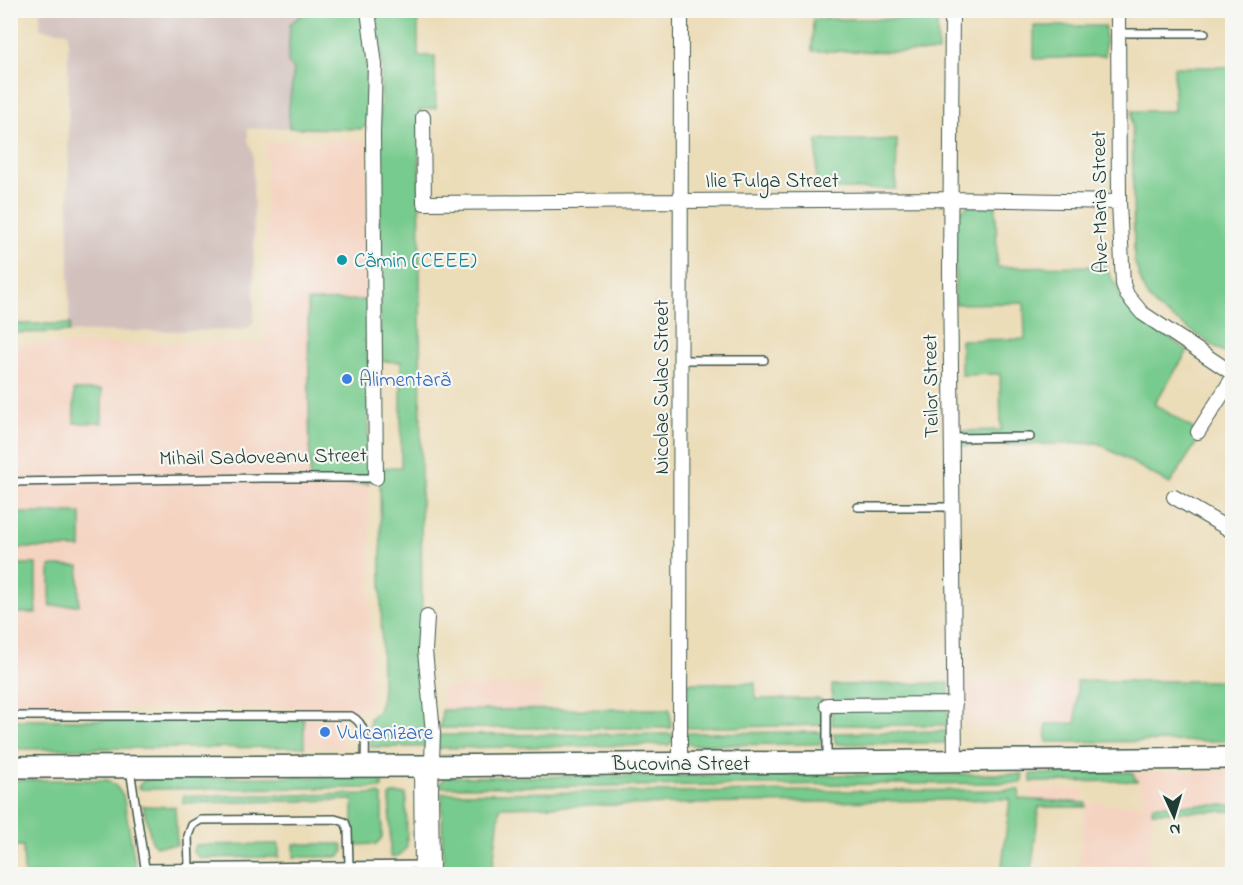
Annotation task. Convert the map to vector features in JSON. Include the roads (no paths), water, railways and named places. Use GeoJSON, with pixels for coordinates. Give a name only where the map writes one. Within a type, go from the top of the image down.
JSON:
{"type":"FeatureCollection","features":[{"type":"Feature","properties":{"kind":"main road","name":"Bucovina Street"},"geometry":{"type":"LineString","coordinates":[[10,767],[426,766],[1233,758]]}},
{"type":"Feature","properties":{"kind":"street","name":"Nicolae Sulac Street"},"geometry":{"type":"LineString","coordinates":[[680,763],[681,10]]}},
{"type":"Feature","properties":{"kind":"street","name":"Teilor Street"},"geometry":{"type":"LineString","coordinates":[[952,10],[950,200],[955,761]]}},
{"type":"Feature","properties":{"kind":"street","name":"Ave-Maria Street"},"geometry":{"type":"LineString","coordinates":[[1118,10],[1121,274],[1127,295],[1142,313],[1233,373]]}},
{"type":"Feature","properties":{"kind":"street","name":"Mihail Sadoveanu Street"},"geometry":{"type":"LineString","coordinates":[[368,11],[375,65],[373,133],[376,478]]}},
{"type":"Feature","properties":{"kind":"street","name":"Ilie Fulga Street"},"geometry":{"type":"LineString","coordinates":[[423,117],[424,203],[950,200],[1119,202]]}},
{"type":"Feature","properties":{"kind":"street"},"geometry":{"type":"LineString","coordinates":[[1198,432],[1233,379]]}},
{"type":"Feature","properties":{"kind":"street"},"geometry":{"type":"LineString","coordinates":[[1174,497],[1233,531]]}},
{"type":"Feature","properties":{"kind":"street"},"geometry":{"type":"LineString","coordinates":[[427,617],[425,651],[433,732],[426,766],[427,870]]}},
{"type":"Feature","properties":{"kind":"street"},"geometry":{"type":"LineString","coordinates":[[827,705],[955,704]]}},
{"type":"Feature","properties":{"kind":"lane"},"geometry":{"type":"LineString","coordinates":[[368,11],[376,10]]}},
{"type":"Feature","properties":{"kind":"lane"},"geometry":{"type":"LineString","coordinates":[[502,10],[522,11]]}},
{"type":"Feature","properties":{"kind":"lane"},"geometry":{"type":"LineString","coordinates":[[1118,33],[1205,33]]}},
{"type":"Feature","properties":{"kind":"lane"},"geometry":{"type":"LineString","coordinates":[[682,360],[764,360]]}},
{"type":"Feature","properties":{"kind":"lane"},"geometry":{"type":"LineString","coordinates":[[952,438],[1030,437]]}},
{"type":"Feature","properties":{"kind":"lane","name":"Mihail Sadoveanu Street"},"geometry":{"type":"LineString","coordinates":[[10,482],[376,478]]}},
{"type":"Feature","properties":{"kind":"lane"},"geometry":{"type":"LineString","coordinates":[[858,507],[953,507]]}},
{"type":"Feature","properties":{"kind":"lane"},"geometry":{"type":"LineString","coordinates":[[827,705],[827,762]]}},
{"type":"Feature","properties":{"kind":"lane"},"geometry":{"type":"LineString","coordinates":[[10,716],[351,716],[363,726],[365,766]]}},
{"type":"Feature","properties":{"kind":"lane"},"geometry":{"type":"LineString","coordinates":[[130,767],[146,871],[189,867],[349,865],[427,870]]}},
{"type":"Feature","properties":{"kind":"lane"},"geometry":{"type":"LineString","coordinates":[[189,867],[188,836],[192,825],[201,820],[335,819],[345,822],[348,830],[349,865]]}},
{"type":"Feature","properties":{"kind":"place","name":"Cămin (CEEE)"},"geometry":{"type":"Point","coordinates":[342,260]}},
{"type":"Feature","properties":{"kind":"place","name":"Alimentară"},"geometry":{"type":"Point","coordinates":[347,379]}},
{"type":"Feature","properties":{"kind":"place","name":"Vulcanizare"},"geometry":{"type":"Point","coordinates":[325,732]}}]}
